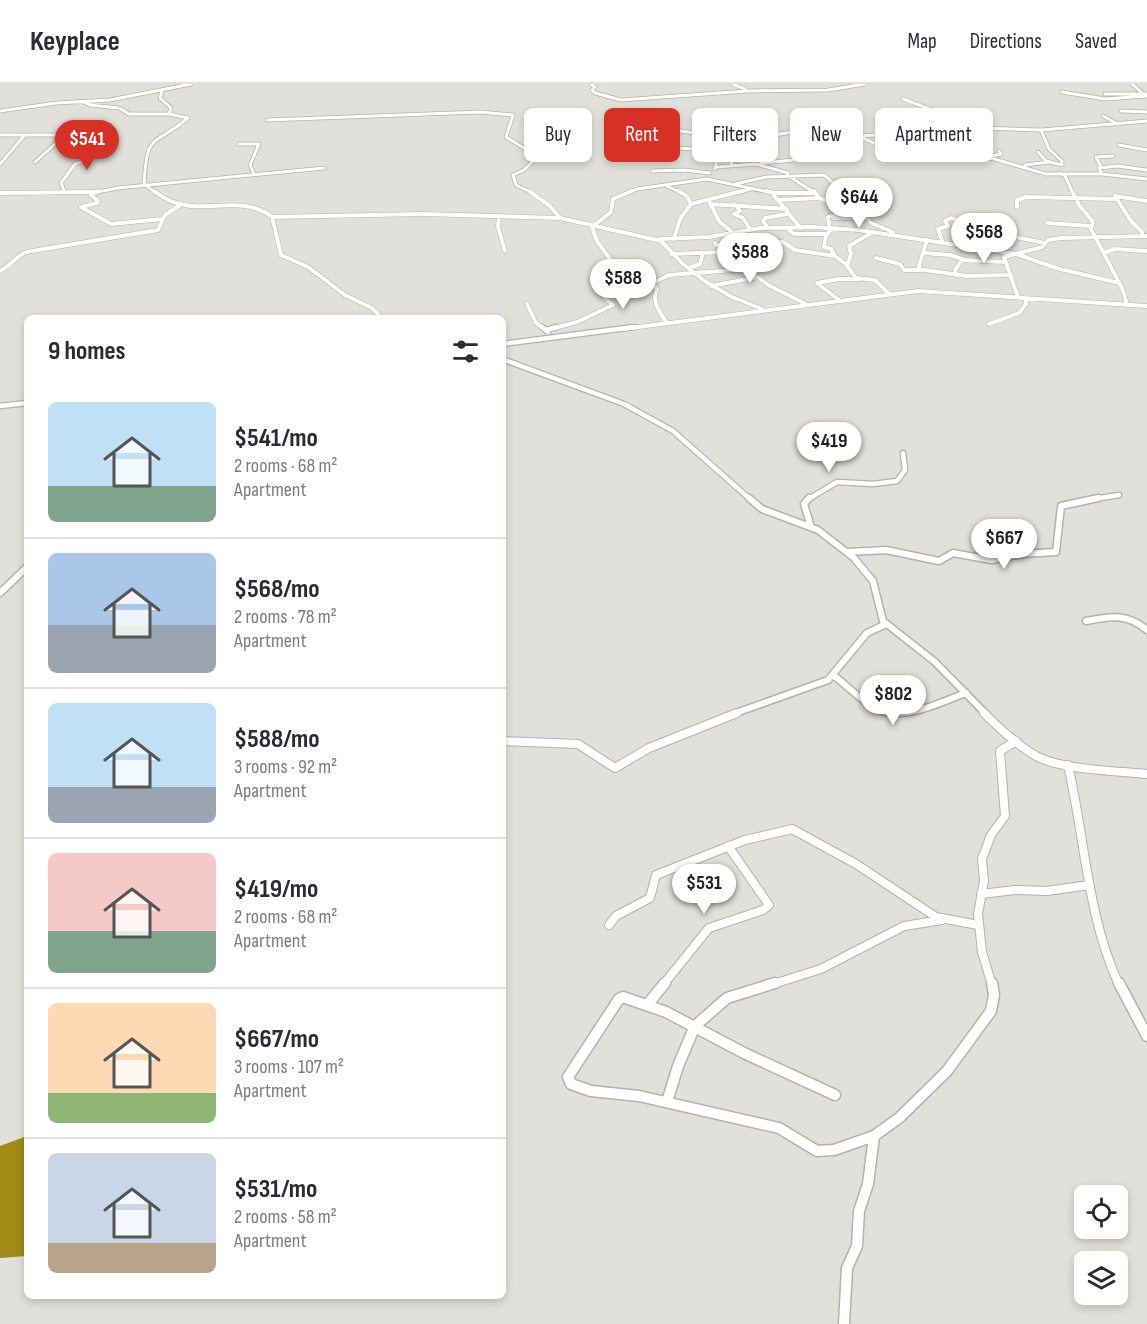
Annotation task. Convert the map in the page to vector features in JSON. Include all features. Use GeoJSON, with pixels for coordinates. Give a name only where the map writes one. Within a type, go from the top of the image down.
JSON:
{"type":"FeatureCollection","features":[{"type":"Feature","properties":{"kind":"street"},"geometry":{"type":"LineString","coordinates":[[0,111],[110,100],[191,84]]}},
{"type":"Feature","properties":{"kind":"street"},"geometry":{"type":"LineString","coordinates":[[591,84],[595,87],[592,90],[595,93],[618,100],[747,91],[828,90],[865,84]]}},
{"type":"Feature","properties":{"kind":"street"},"geometry":{"type":"LineString","coordinates":[[733,84],[747,91]]}},
{"type":"Feature","properties":{"kind":"street"},"geometry":{"type":"LineString","coordinates":[[1132,84],[1147,95]]}},
{"type":"Feature","properties":{"kind":"street"},"geometry":{"type":"LineString","coordinates":[[162,91],[160,98],[171,108],[169,114]]}},
{"type":"Feature","properties":{"kind":"street"},"geometry":{"type":"LineString","coordinates":[[1062,92],[1105,99],[1147,95]]}},
{"type":"Feature","properties":{"kind":"street"},"geometry":{"type":"LineString","coordinates":[[1105,99],[1104,94],[1141,92]]}},
{"type":"Feature","properties":{"kind":"street"},"geometry":{"type":"LineString","coordinates":[[903,99],[929,108]]}},
{"type":"Feature","properties":{"kind":"street"},"geometry":{"type":"LineString","coordinates":[[81,102],[119,108],[122,112],[129,114],[169,114],[188,119],[164,133],[147,148],[143,169],[144,184],[160,197],[179,206],[248,207],[263,211],[272,217],[423,214],[560,218],[659,239],[674,238],[686,243],[748,229],[830,228],[895,234],[1016,254],[1056,268],[1119,283]]}},
{"type":"Feature","properties":{"kind":"street"},"geometry":{"type":"LineString","coordinates":[[1121,111],[1147,112]]}},
{"type":"Feature","properties":{"kind":"street"},"geometry":{"type":"LineString","coordinates":[[267,120],[494,113],[513,115],[506,136],[527,150],[533,161],[524,170],[513,175],[516,184],[550,206],[560,218]]}},
{"type":"Feature","properties":{"kind":"street"},"geometry":{"type":"LineString","coordinates":[[1103,116],[1118,124]]}},
{"type":"Feature","properties":{"kind":"street"},"geometry":{"type":"LineString","coordinates":[[993,128],[1041,130],[1147,121]]}},
{"type":"Feature","properties":{"kind":"street"},"geometry":{"type":"LineString","coordinates":[[1041,130],[1054,155],[1062,161],[1064,169],[1077,173]]}},
{"type":"Feature","properties":{"kind":"street"},"geometry":{"type":"LineString","coordinates":[[692,133],[681,131],[677,136],[676,148],[692,149]]}},
{"type":"Feature","properties":{"kind":"street"},"geometry":{"type":"LineString","coordinates":[[0,135],[58,135],[56,143],[35,162]]}},
{"type":"Feature","properties":{"kind":"street"},"geometry":{"type":"LineString","coordinates":[[0,164],[11,154],[16,143],[24,136]]}},
{"type":"Feature","properties":{"kind":"street"},"geometry":{"type":"LineString","coordinates":[[863,138],[873,143]]}},
{"type":"Feature","properties":{"kind":"street"},"geometry":{"type":"LineString","coordinates":[[239,144],[259,144],[250,165],[254,174]]}},
{"type":"Feature","properties":{"kind":"street"},"geometry":{"type":"LineString","coordinates":[[1119,145],[1147,150]]}},
{"type":"Feature","properties":{"kind":"street"},"geometry":{"type":"LineString","coordinates":[[993,156],[999,155],[999,151]]}},
{"type":"Feature","properties":{"kind":"street"},"geometry":{"type":"LineString","coordinates":[[1038,152],[1049,162]]}},
{"type":"Feature","properties":{"kind":"street"},"geometry":{"type":"LineString","coordinates":[[65,192],[61,183],[72,166],[103,154]]}},
{"type":"Feature","properties":{"kind":"street"},"geometry":{"type":"LineString","coordinates":[[1102,174],[1096,157],[1113,156]]}},
{"type":"Feature","properties":{"kind":"street"},"geometry":{"type":"LineString","coordinates":[[993,159],[1046,174],[1102,174],[1147,179]]}},
{"type":"Feature","properties":{"kind":"street"},"geometry":{"type":"LineString","coordinates":[[701,180],[717,167],[790,160]]}},
{"type":"Feature","properties":{"kind":"street"},"geometry":{"type":"LineString","coordinates":[[717,162],[717,167]]}},
{"type":"Feature","properties":{"kind":"street"},"geometry":{"type":"LineString","coordinates":[[730,166],[732,162]]}},
{"type":"Feature","properties":{"kind":"street"},"geometry":{"type":"LineString","coordinates":[[1019,166],[1049,162],[1062,165]]}},
{"type":"Feature","properties":{"kind":"street"},"geometry":{"type":"LineString","coordinates":[[756,164],[788,175],[821,199],[853,211],[861,218]]}},
{"type":"Feature","properties":{"kind":"street"},"geometry":{"type":"LineString","coordinates":[[1101,166],[1133,166],[1147,170]]}},
{"type":"Feature","properties":{"kind":"street"},"geometry":{"type":"LineString","coordinates":[[0,193],[93,192],[144,184],[324,168]]}},
{"type":"Feature","properties":{"kind":"street"},"geometry":{"type":"LineString","coordinates":[[669,170],[685,183]]}},
{"type":"Feature","properties":{"kind":"street"},"geometry":{"type":"LineString","coordinates":[[652,171],[710,173]]}},
{"type":"Feature","properties":{"kind":"street"},"geometry":{"type":"LineString","coordinates":[[1064,174],[1084,213],[1094,222],[1091,226],[1095,236],[1127,304]]}},
{"type":"Feature","properties":{"kind":"street"},"geometry":{"type":"LineString","coordinates":[[733,184],[788,175],[827,176],[852,197],[855,203],[836,205]]}},
{"type":"Feature","properties":{"kind":"street"},"geometry":{"type":"LineString","coordinates":[[612,262],[592,232],[593,226],[610,212],[614,198],[637,189],[701,180],[768,190],[774,193],[815,193]]}},
{"type":"Feature","properties":{"kind":"street"},"geometry":{"type":"LineString","coordinates":[[667,186],[687,196],[691,204]]}},
{"type":"Feature","properties":{"kind":"street"},"geometry":{"type":"LineString","coordinates":[[709,202],[751,189]]}},
{"type":"Feature","properties":{"kind":"street"},"geometry":{"type":"LineString","coordinates":[[93,192],[91,195],[98,201],[97,203],[81,207],[97,214],[110,224],[163,219],[179,206]]}},
{"type":"Feature","properties":{"kind":"street"},"geometry":{"type":"LineString","coordinates":[[774,193],[774,196],[801,228]]}},
{"type":"Feature","properties":{"kind":"street"},"geometry":{"type":"LineString","coordinates":[[792,193],[801,200]]}},
{"type":"Feature","properties":{"kind":"street"},"geometry":{"type":"LineString","coordinates":[[1116,199],[1115,196],[1121,195],[1147,201]]}},
{"type":"Feature","properties":{"kind":"street"},"geometry":{"type":"LineString","coordinates":[[723,197],[736,205],[740,211],[734,214],[742,218],[758,243]]}},
{"type":"Feature","properties":{"kind":"street"},"geometry":{"type":"LineString","coordinates":[[779,200],[852,197]]}},
{"type":"Feature","properties":{"kind":"street"},"geometry":{"type":"LineString","coordinates":[[1017,207],[1017,200],[1026,197],[1116,199]]}},
{"type":"Feature","properties":{"kind":"street"},"geometry":{"type":"LineString","coordinates":[[1116,199],[1131,217],[1133,225],[1144,236]]}},
{"type":"Feature","properties":{"kind":"street"},"geometry":{"type":"LineString","coordinates":[[1099,200],[1122,207]]}},
{"type":"Feature","properties":{"kind":"street"},"geometry":{"type":"LineString","coordinates":[[709,202],[719,221],[734,232]]}},
{"type":"Feature","properties":{"kind":"street"},"geometry":{"type":"LineString","coordinates":[[674,238],[680,219],[691,204],[709,202],[787,212]]}},
{"type":"Feature","properties":{"kind":"street"},"geometry":{"type":"LineString","coordinates":[[828,218],[853,211]]}},
{"type":"Feature","properties":{"kind":"street"},"geometry":{"type":"LineString","coordinates":[[768,228],[762,221],[765,218],[787,212]]}},
{"type":"Feature","properties":{"kind":"street"},"geometry":{"type":"LineString","coordinates":[[499,216],[498,227],[505,251]]}},
{"type":"Feature","properties":{"kind":"street"},"geometry":{"type":"LineString","coordinates":[[272,217],[281,255],[308,267],[345,295],[372,308],[379,315]]}},
{"type":"Feature","properties":{"kind":"street"},"geometry":{"type":"LineString","coordinates":[[828,218],[867,218],[871,223],[897,233],[895,234]]}},
{"type":"Feature","properties":{"kind":"street"},"geometry":{"type":"LineString","coordinates":[[828,218],[830,228],[824,246],[832,249],[835,256]]}},
{"type":"Feature","properties":{"kind":"street"},"geometry":{"type":"LineString","coordinates":[[942,241],[938,229],[948,226],[945,221],[951,218],[995,233],[1045,243],[1061,238],[1144,236]]}},
{"type":"Feature","properties":{"kind":"street"},"geometry":{"type":"LineString","coordinates":[[0,271],[15,263],[24,253],[156,231],[160,230],[163,219]]}},
{"type":"Feature","properties":{"kind":"street"},"geometry":{"type":"LineString","coordinates":[[1047,223],[1091,226]]}},
{"type":"Feature","properties":{"kind":"street"},"geometry":{"type":"LineString","coordinates":[[787,228],[795,234],[828,234]]}},
{"type":"Feature","properties":{"kind":"street"},"geometry":{"type":"LineString","coordinates":[[724,242],[734,232]]}},
{"type":"Feature","properties":{"kind":"street"},"geometry":{"type":"LineString","coordinates":[[847,265],[851,254],[849,246],[873,232]]}},
{"type":"Feature","properties":{"kind":"street"},"geometry":{"type":"LineString","coordinates":[[711,237],[715,239],[716,245],[773,288],[806,304]]}},
{"type":"Feature","properties":{"kind":"street"},"geometry":{"type":"LineString","coordinates":[[659,239],[670,254],[710,286],[765,310]]}},
{"type":"Feature","properties":{"kind":"street"},"geometry":{"type":"LineString","coordinates":[[921,270],[917,268],[927,240]]}},
{"type":"Feature","properties":{"kind":"street"},"geometry":{"type":"LineString","coordinates":[[716,245],[783,242],[797,250],[835,256],[847,265],[853,275],[861,279]]}},
{"type":"Feature","properties":{"kind":"street"},"geometry":{"type":"LineString","coordinates":[[686,243],[689,254]]}},
{"type":"Feature","properties":{"kind":"street"},"geometry":{"type":"LineString","coordinates":[[1018,297],[1004,257],[1042,247],[1045,243]]}},
{"type":"Feature","properties":{"kind":"street"},"geometry":{"type":"LineString","coordinates":[[956,275],[955,270],[963,260],[966,247]]}},
{"type":"Feature","properties":{"kind":"street"},"geometry":{"type":"LineString","coordinates":[[1104,253],[1111,249],[1147,251]]}},
{"type":"Feature","properties":{"kind":"street"},"geometry":{"type":"LineString","coordinates":[[670,254],[725,252]]}},
{"type":"Feature","properties":{"kind":"street"},"geometry":{"type":"LineString","coordinates":[[686,268],[699,265],[703,253]]}},
{"type":"Feature","properties":{"kind":"street"},"geometry":{"type":"LineString","coordinates":[[924,253],[950,255],[963,260],[1005,262]]}},
{"type":"Feature","properties":{"kind":"street"},"geometry":{"type":"LineString","coordinates":[[737,259],[771,256]]}},
{"type":"Feature","properties":{"kind":"street"},"geometry":{"type":"LineString","coordinates":[[876,258],[900,264],[904,270],[956,275],[1011,275]]}},
{"type":"Feature","properties":{"kind":"street"},"geometry":{"type":"LineString","coordinates":[[546,330],[577,322],[613,305],[603,296],[652,283],[669,275],[747,269]]}},
{"type":"Feature","properties":{"kind":"street"},"geometry":{"type":"LineString","coordinates":[[710,286],[758,277]]}},
{"type":"Feature","properties":{"kind":"street"},"geometry":{"type":"LineString","coordinates":[[839,300],[817,283],[842,279],[875,280],[889,294]]}},
{"type":"Feature","properties":{"kind":"street"},"geometry":{"type":"LineString","coordinates":[[652,283],[657,289],[654,296],[657,308],[667,323]]}},
{"type":"Feature","properties":{"kind":"street"},"geometry":{"type":"LineString","coordinates":[[506,343],[923,291],[1147,306]]}},
{"type":"Feature","properties":{"kind":"street"},"geometry":{"type":"LineString","coordinates":[[989,324],[1022,311],[1026,304],[1025,297]]}},
{"type":"Feature","properties":{"kind":"street"},"geometry":{"type":"LineString","coordinates":[[527,304],[533,318],[557,337]]}},
{"type":"Feature","properties":{"kind":"street"},"geometry":{"type":"LineString","coordinates":[[506,360],[624,404],[673,430],[762,509],[773,515],[811,527],[847,552],[874,582],[879,615],[886,624],[936,662],[1016,741],[1038,757],[1068,765],[1147,774]]}},
{"type":"Feature","properties":{"kind":"street"},"geometry":{"type":"LineString","coordinates":[[0,406],[24,403]]}},
{"type":"Feature","properties":{"kind":"street"},"geometry":{"type":"LineString","coordinates":[[811,527],[804,504],[806,500],[837,482],[873,484],[897,481],[905,470],[903,453]]}},
{"type":"Feature","properties":{"kind":"street"},"geometry":{"type":"LineString","coordinates":[[847,552],[878,549],[939,561],[953,553],[992,560],[1021,554],[1051,554],[1056,552],[1061,506],[1077,501],[1119,495]]}},
{"type":"Feature","properties":{"kind":"street"},"geometry":{"type":"LineString","coordinates":[[0,593],[24,570]]}},
{"type":"Feature","properties":{"kind":"street"},"geometry":{"type":"LineString","coordinates":[[1086,621],[1125,615],[1133,618],[1147,630]]}},
{"type":"Feature","properties":{"kind":"street"},"geometry":{"type":"LineString","coordinates":[[506,741],[578,744],[615,768],[648,748],[690,730],[798,692],[834,676],[839,665],[867,633],[886,624]]}},
{"type":"Feature","properties":{"kind":"street"},"geometry":{"type":"LineString","coordinates":[[834,676],[877,710],[890,714],[924,708],[966,693]]}},
{"type":"Feature","properties":{"kind":"street"},"geometry":{"type":"LineString","coordinates":[[835,1095],[746,1054],[695,1026],[647,1005],[620,998],[569,1074],[570,1084],[580,1089],[639,1096],[779,1128],[817,1151],[834,1150],[874,1136],[899,1118],[946,1071],[991,1011],[994,995],[982,952],[978,925],[985,875],[982,859],[991,835],[1005,816],[1000,751],[1016,741]]}},
{"type":"Feature","properties":{"kind":"street"},"geometry":{"type":"LineString","coordinates":[[1068,765],[1077,802],[1089,885],[1099,933],[1110,963],[1147,1036]]}},
{"type":"Feature","properties":{"kind":"street"},"geometry":{"type":"LineString","coordinates":[[609,925],[616,916],[650,898],[656,875],[728,846],[787,829],[803,833],[856,864],[936,917],[978,925]]}},
{"type":"Feature","properties":{"kind":"street"},"geometry":{"type":"LineString","coordinates":[[647,1005],[709,928],[763,910],[769,905],[728,846]]}},
{"type":"Feature","properties":{"kind":"street"},"geometry":{"type":"LineString","coordinates":[[981,894],[1021,890],[1047,891],[1089,885]]}},
{"type":"Feature","properties":{"kind":"street"},"geometry":{"type":"LineString","coordinates":[[667,1102],[678,1066],[695,1026],[727,998],[821,969],[904,926],[945,920]]}},
{"type":"Feature","properties":{"kind":"street"},"geometry":{"type":"LineString","coordinates":[[844,1324],[842,1315],[847,1268],[857,1246],[859,1211],[868,1184],[874,1136]]}},
{"type":"Feature","properties":{"kind":"shaded area"},"geometry":{"type":"Polygon","coordinates":[[[24,1137],[24,1256],[0,1258],[0,1146],[24,1137]]]}}]}
